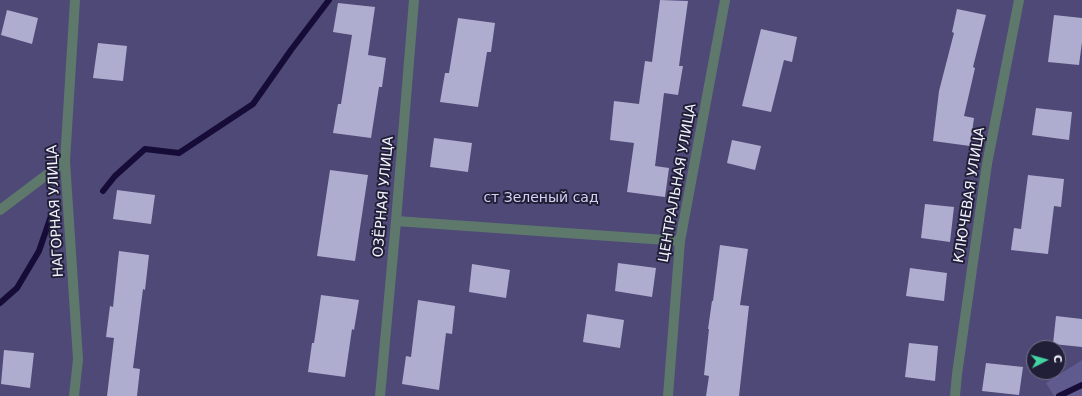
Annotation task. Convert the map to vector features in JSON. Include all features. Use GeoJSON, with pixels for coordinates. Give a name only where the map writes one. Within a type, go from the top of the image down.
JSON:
{"type":"FeatureCollection","features":[{"type":"Feature","properties":{"kind":"street","name":"НАГОРНАЯ УЛИЦА"},"geometry":{"type":"LineString","coordinates":[[74,396],[78,358],[65,161],[75,0]]}},
{"type":"Feature","properties":{"kind":"street","name":"ОЗЁРНАЯ УЛИЦА"},"geometry":{"type":"LineString","coordinates":[[380,396],[414,0]]}},
{"type":"Feature","properties":{"kind":"street","name":"ЦЕНТРАЛЬНАЯ УЛИЦА"},"geometry":{"type":"LineString","coordinates":[[668,396],[680,241],[725,0]]}},
{"type":"Feature","properties":{"kind":"street","name":"КЛЮЧЕВАЯ УЛИЦА"},"geometry":{"type":"LineString","coordinates":[[955,396],[987,164],[1019,0]]}},
{"type":"Feature","properties":{"kind":"street"},"geometry":{"type":"LineString","coordinates":[[0,210],[65,161]]}},
{"type":"Feature","properties":{"kind":"street"},"geometry":{"type":"LineString","coordinates":[[396,221],[680,241]]}},
{"type":"Feature","properties":{"kind":"green space","name":"ст Зеленый сад"},"geometry":{"type":"Polygon","coordinates":[[[0,0],[1082,0],[1082,396],[0,396],[0,0]]]}},
{"type":"Feature","properties":{"kind":"shaded area"},"geometry":{"type":"Polygon","coordinates":[[[1082,360],[1082,396],[1054,396],[1046,383],[1051,380],[1066,380],[1066,370],[1082,360]]]}},
{"type":"Feature","properties":{"kind":"building"},"geometry":{"type":"Polygon","coordinates":[[[660,0],[688,1],[679,66],[683,66],[678,95],[664,93],[655,166],[669,168],[665,197],[627,192],[634,143],[610,140],[614,101],[639,104],[645,61],[652,62],[660,0]]]}},
{"type":"Feature","properties":{"kind":"building"},"geometry":{"type":"Polygon","coordinates":[[[338,3],[375,7],[368,55],[386,58],[382,87],[379,87],[371,138],[333,133],[338,104],[341,104],[352,35],[333,32],[338,3]]]}},
{"type":"Feature","properties":{"kind":"building"},"geometry":{"type":"Polygon","coordinates":[[[957,9],[986,15],[973,67],[975,68],[964,116],[974,118],[970,146],[933,141],[939,91],[954,33],[952,32],[957,9]]]}},
{"type":"Feature","properties":{"kind":"building"},"geometry":{"type":"Polygon","coordinates":[[[7,10],[38,18],[32,44],[1,35],[7,10]]]}},
{"type":"Feature","properties":{"kind":"building"},"geometry":{"type":"Polygon","coordinates":[[[1054,15],[1082,18],[1082,42],[1079,65],[1048,62],[1054,15]]]}},
{"type":"Feature","properties":{"kind":"building"},"geometry":{"type":"Polygon","coordinates":[[[458,18],[495,23],[491,52],[487,52],[478,107],[440,102],[445,73],[449,73],[458,18]]]}},
{"type":"Feature","properties":{"kind":"building"},"geometry":{"type":"Polygon","coordinates":[[[761,29],[797,37],[792,62],[784,60],[771,112],[742,106],[761,29]]]}},
{"type":"Feature","properties":{"kind":"building"},"geometry":{"type":"Polygon","coordinates":[[[98,43],[127,46],[123,81],[93,78],[98,43]]]}},
{"type":"Feature","properties":{"kind":"building"},"geometry":{"type":"Polygon","coordinates":[[[1036,108],[1072,112],[1069,140],[1032,135],[1036,108]]]}},
{"type":"Feature","properties":{"kind":"building"},"geometry":{"type":"Polygon","coordinates":[[[434,138],[472,143],[468,172],[430,167],[434,138]]]}},
{"type":"Feature","properties":{"kind":"building"},"geometry":{"type":"Polygon","coordinates":[[[732,140],[761,146],[755,170],[727,163],[732,140]]]}},
{"type":"Feature","properties":{"kind":"building"},"geometry":{"type":"Polygon","coordinates":[[[330,170],[368,175],[355,261],[317,256],[330,170]]]}},
{"type":"Feature","properties":{"kind":"building"},"geometry":{"type":"Polygon","coordinates":[[[1028,175],[1064,179],[1061,207],[1054,206],[1048,254],[1011,250],[1014,228],[1021,229],[1028,175]]]}},
{"type":"Feature","properties":{"kind":"building"},"geometry":{"type":"Polygon","coordinates":[[[117,190],[155,195],[151,224],[113,219],[117,190]]]}},
{"type":"Feature","properties":{"kind":"building"},"geometry":{"type":"Polygon","coordinates":[[[925,204],[954,207],[950,242],[921,238],[925,204]]]}},
{"type":"Feature","properties":{"kind":"building"},"geometry":{"type":"Polygon","coordinates":[[[720,245],[748,249],[740,305],[749,306],[739,396],[706,396],[709,376],[704,375],[708,329],[720,245]]]}},
{"type":"Feature","properties":{"kind":"building"},"geometry":{"type":"Polygon","coordinates":[[[119,251],[149,255],[133,368],[140,369],[137,396],[107,396],[114,338],[106,337],[110,306],[113,307],[119,251]]]}},
{"type":"Feature","properties":{"kind":"building"},"geometry":{"type":"Polygon","coordinates":[[[618,263],[656,268],[652,297],[615,291],[618,263]]]}},
{"type":"Feature","properties":{"kind":"building"},"geometry":{"type":"Polygon","coordinates":[[[472,264],[510,270],[506,298],[469,292],[472,264]]]}},
{"type":"Feature","properties":{"kind":"building"},"geometry":{"type":"Polygon","coordinates":[[[910,268],[947,273],[944,301],[906,296],[910,268]]]}},
{"type":"Feature","properties":{"kind":"building"},"geometry":{"type":"Polygon","coordinates":[[[321,295],[359,300],[354,330],[352,329],[345,377],[308,372],[321,295]]]}},
{"type":"Feature","properties":{"kind":"building"},"geometry":{"type":"Polygon","coordinates":[[[418,300],[455,306],[452,334],[446,333],[439,390],[402,384],[406,356],[411,357],[418,300]]]}},
{"type":"Feature","properties":{"kind":"building"},"geometry":{"type":"Polygon","coordinates":[[[587,314],[624,320],[620,348],[583,342],[587,314]]]}},
{"type":"Feature","properties":{"kind":"building"},"geometry":{"type":"Polygon","coordinates":[[[1056,316],[1082,319],[1082,347],[1066,345],[1066,340],[1053,340],[1056,316]]]}},
{"type":"Feature","properties":{"kind":"building"},"geometry":{"type":"Polygon","coordinates":[[[909,343],[938,346],[935,381],[905,377],[909,343]]]}},
{"type":"Feature","properties":{"kind":"building"},"geometry":{"type":"Polygon","coordinates":[[[4,350],[34,353],[30,388],[1,384],[4,350]]]}},
{"type":"Feature","properties":{"kind":"building"},"geometry":{"type":"Polygon","coordinates":[[[986,363],[1023,367],[1019,395],[982,391],[986,363]]]}},
{"type":"Feature","properties":{"kind":"waterway"},"geometry":{"type":"LineString","coordinates":[[103,191],[115,176],[145,149],[179,153],[253,104],[329,0]]}},
{"type":"Feature","properties":{"kind":"waterway"},"geometry":{"type":"LineString","coordinates":[[0,303],[17,288],[39,251],[51,216]]}},
{"type":"Feature","properties":{"kind":"waterway"},"geometry":{"type":"LineString","coordinates":[[1059,396],[1082,385]]}}]}
